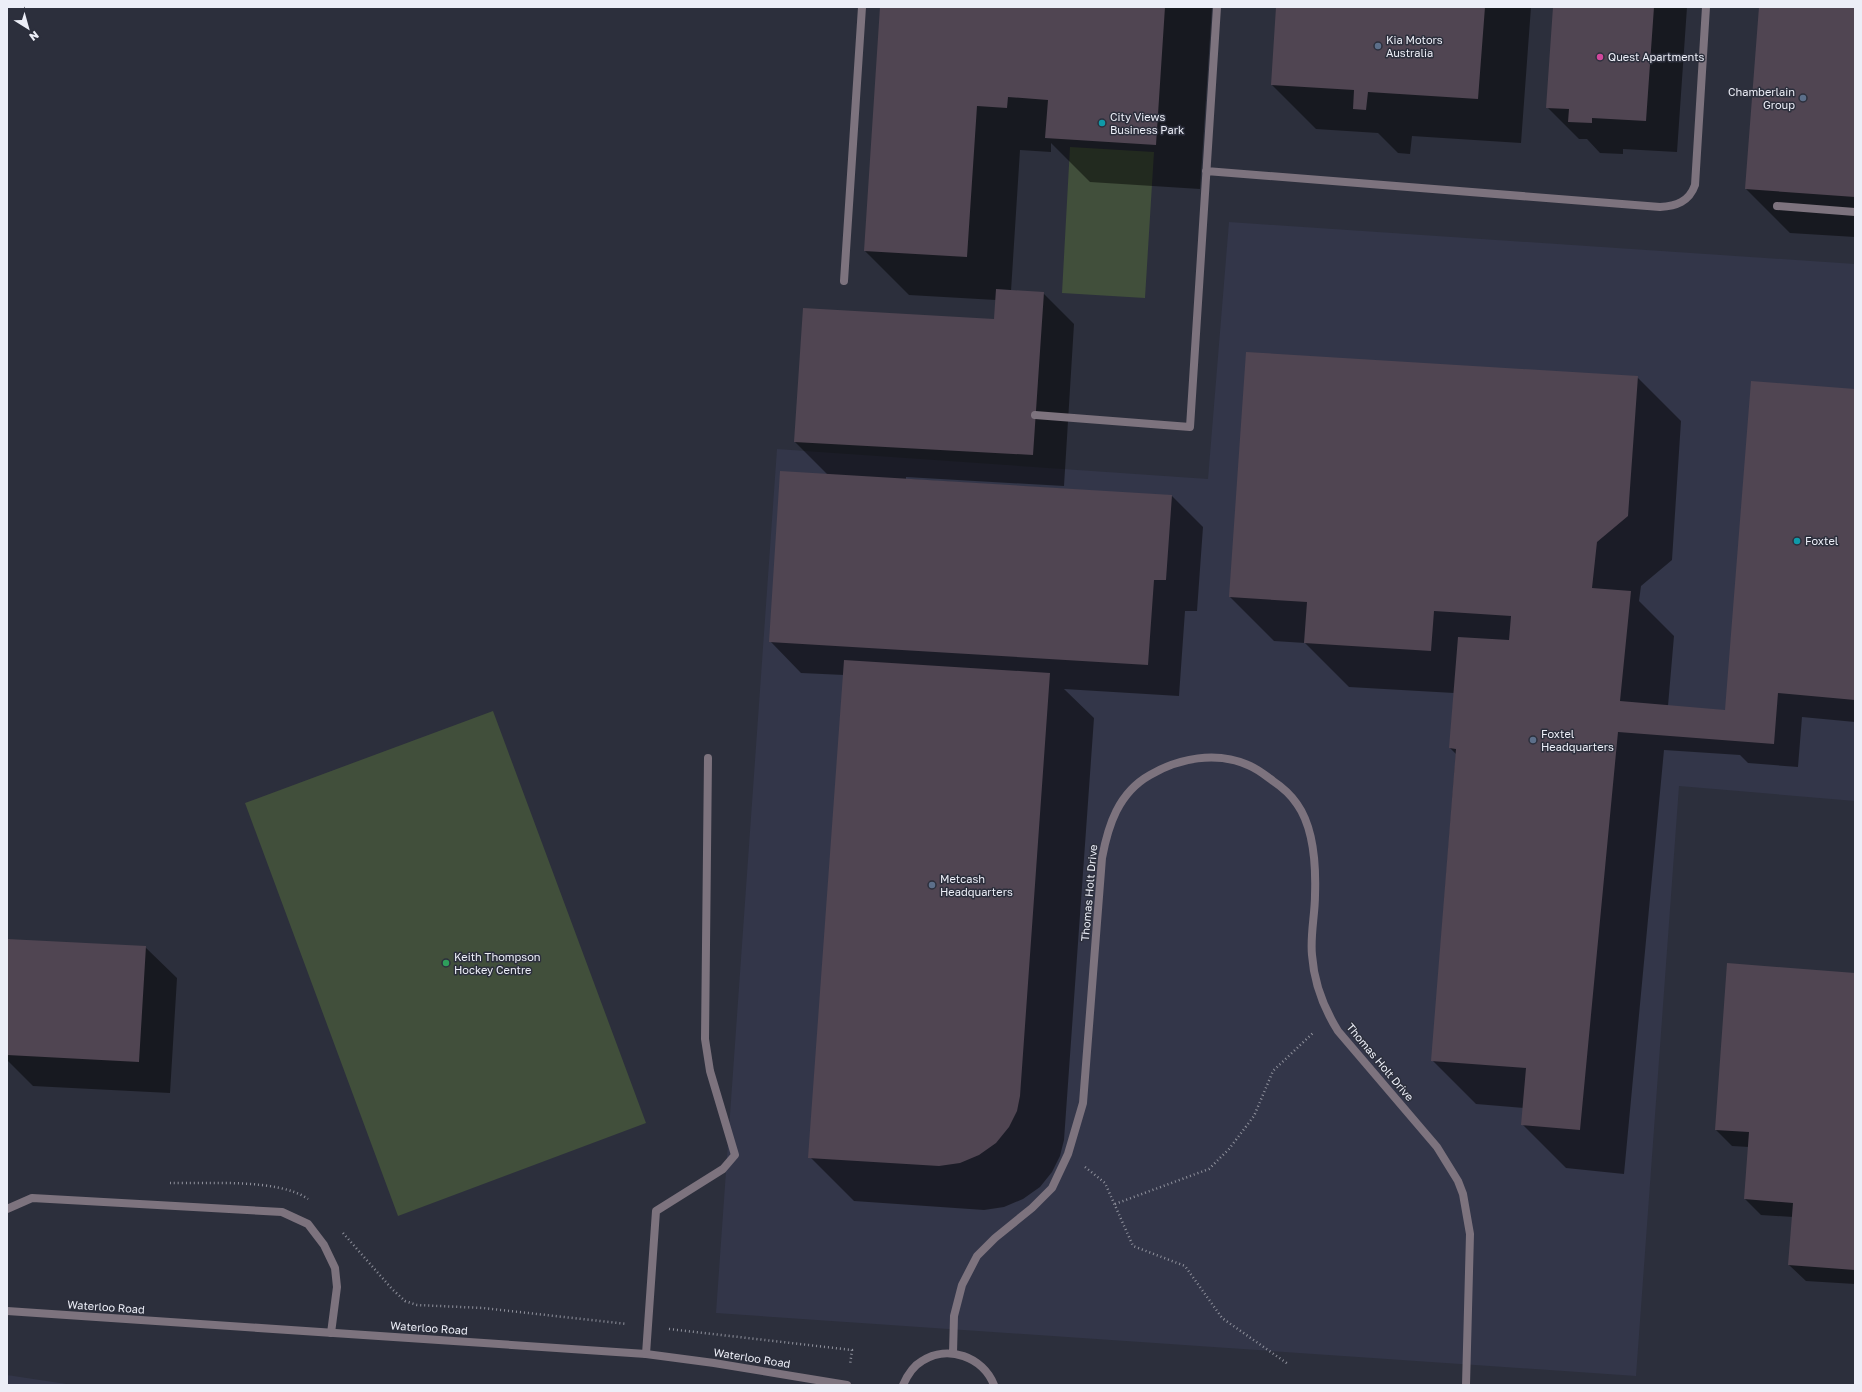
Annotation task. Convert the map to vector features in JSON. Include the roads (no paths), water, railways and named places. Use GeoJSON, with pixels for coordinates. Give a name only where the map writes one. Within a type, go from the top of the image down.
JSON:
{"type":"FeatureCollection","features":[{"type":"Feature","properties":{"kind":"street"},"geometry":{"type":"LineString","coordinates":[[844,281],[862,7]]}},
{"type":"Feature","properties":{"kind":"street"},"geometry":{"type":"LineString","coordinates":[[1035,415],[1190,427],[1217,7]]}},
{"type":"Feature","properties":{"kind":"street"},"geometry":{"type":"LineString","coordinates":[[1206,171],[1660,207],[1678,205],[1693,192],[1695,185],[1706,7]]}},
{"type":"Feature","properties":{"kind":"street"},"geometry":{"type":"LineString","coordinates":[[1778,206],[1855,212]]}},
{"type":"Feature","properties":{"kind":"street"},"geometry":{"type":"LineString","coordinates":[[646,1354],[656,1211],[723,1168],[735,1155],[710,1071],[705,1039],[708,758]]}},
{"type":"Feature","properties":{"kind":"street","name":"Thomas Holt Drive"},"geometry":{"type":"LineString","coordinates":[[953,1353],[954,1316],[962,1285],[977,1256],[995,1238],[1032,1208],[1052,1188],[1068,1154],[1082,1103],[1102,858],[1106,834],[1116,810],[1129,792],[1149,776],[1182,760],[1204,758],[1236,759],[1257,768],[1282,787],[1303,813],[1310,835],[1314,864],[1315,895],[1312,954],[1320,998],[1330,1018],[1338,1031],[1422,1128],[1458,1180],[1468,1215],[1470,1234],[1466,1385]]}},
{"type":"Feature","properties":{"kind":"street"},"geometry":{"type":"LineString","coordinates":[[7,1209],[32,1198],[282,1212],[308,1224],[324,1245],[335,1268],[337,1287],[331,1333]]}},
{"type":"Feature","properties":{"kind":"street","name":"Waterloo Road"},"geometry":{"type":"LineString","coordinates":[[7,1311],[646,1354],[714,1363],[847,1385]]}},
{"type":"Feature","properties":{"kind":"street"},"geometry":{"type":"LineString","coordinates":[[903,1385],[909,1373],[921,1361],[936,1354],[953,1353],[968,1357],[981,1365],[991,1377],[994,1385]]}},
{"type":"Feature","properties":{"kind":"place","name":"Kia Motors Australia"},"geometry":{"type":"Point","coordinates":[1378,46]}},
{"type":"Feature","properties":{"kind":"place","name":"Quest Apartments"},"geometry":{"type":"Point","coordinates":[1600,57]}},
{"type":"Feature","properties":{"kind":"place","name":"Chamberlain Group"},"geometry":{"type":"Point","coordinates":[1803,98]}},
{"type":"Feature","properties":{"kind":"place","name":"City Views Business Park"},"geometry":{"type":"Point","coordinates":[1102,123]}},
{"type":"Feature","properties":{"kind":"place","name":"Foxtel"},"geometry":{"type":"Point","coordinates":[1797,541]}},
{"type":"Feature","properties":{"kind":"place","name":"Foxtel Headquarters"},"geometry":{"type":"Point","coordinates":[1533,740]}},
{"type":"Feature","properties":{"kind":"place","name":"Metcash Headquarters"},"geometry":{"type":"Point","coordinates":[932,885]}},
{"type":"Feature","properties":{"kind":"place","name":"Keith Thompson Hockey Centre"},"geometry":{"type":"Point","coordinates":[446,963]}}]}
